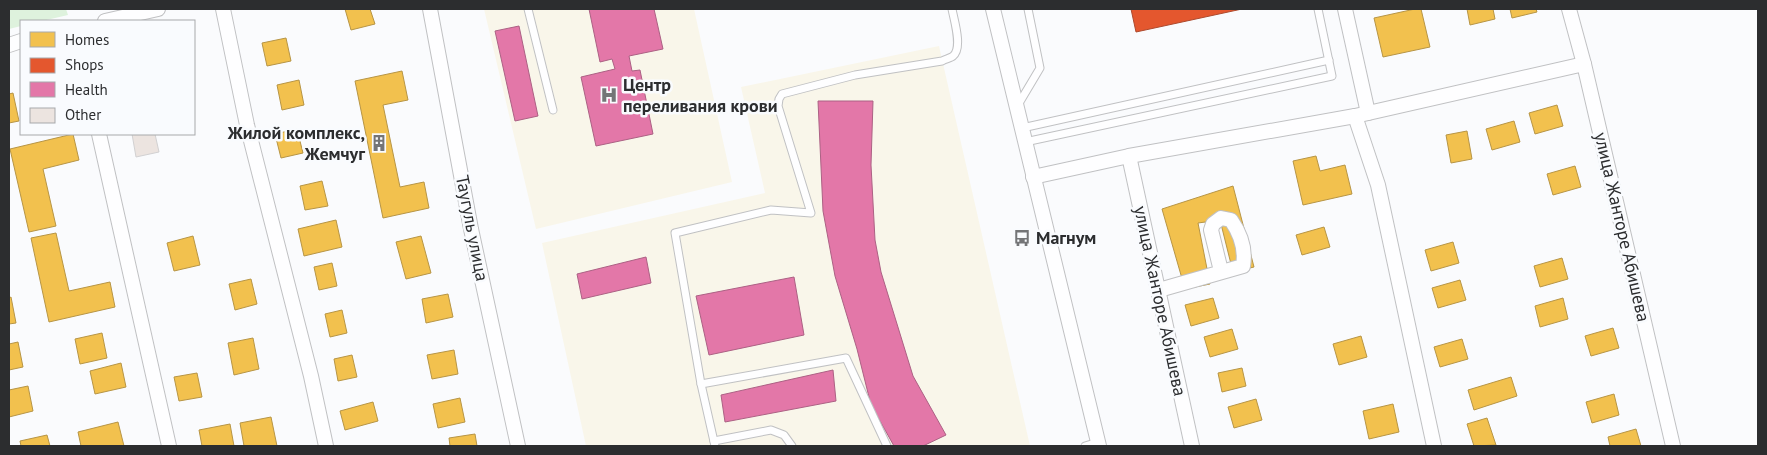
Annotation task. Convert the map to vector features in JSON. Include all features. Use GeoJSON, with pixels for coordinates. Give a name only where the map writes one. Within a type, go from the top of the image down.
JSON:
{"type":"FeatureCollection","features":[{"type":"Feature","properties":{"kind":"street"},"geometry":{"type":"LineString","coordinates":[[109,20],[158,9]]}},
{"type":"Feature","properties":{"kind":"street"},"geometry":{"type":"LineString","coordinates":[[223,9],[247,125],[311,376],[326,446]]}},
{"type":"Feature","properties":{"kind":"street","name":"Таугуль улица"},"geometry":{"type":"LineString","coordinates":[[430,9],[471,229],[518,446]]}},
{"type":"Feature","properties":{"kind":"street"},"geometry":{"type":"LineString","coordinates":[[993,9],[1094,445]]}},
{"type":"Feature","properties":{"kind":"street"},"geometry":{"type":"LineString","coordinates":[[1345,9],[1362,115],[1434,446]]}},
{"type":"Feature","properties":{"kind":"street","name":"улица Жанторе Абишева"},"geometry":{"type":"LineString","coordinates":[[1570,9],[1673,446]]}},
{"type":"Feature","properties":{"kind":"street"},"geometry":{"type":"LineString","coordinates":[[1033,177],[1129,156],[1362,115],[1584,64]]}},
{"type":"Feature","properties":{"kind":"street"},"geometry":{"type":"LineString","coordinates":[[99,135],[169,446]]}},
{"type":"Feature","properties":{"kind":"street","name":"улица Жанторе Абишева"},"geometry":{"type":"LineString","coordinates":[[1129,156],[1192,446]]}},
{"type":"Feature","properties":{"kind":"street"},"geometry":{"type":"LineString","coordinates":[[1158,290],[1222,271]]}},
{"type":"Feature","properties":{"kind":"lane"},"geometry":{"type":"LineString","coordinates":[[528,9],[553,110]]}},
{"type":"Feature","properties":{"kind":"lane"},"geometry":{"type":"LineString","coordinates":[[792,446],[784,435],[771,430],[715,444],[701,384],[675,233],[771,210],[811,213],[778,106],[782,94],[855,75],[942,61],[953,56],[958,44],[952,9]]}},
{"type":"Feature","properties":{"kind":"lane"},"geometry":{"type":"LineString","coordinates":[[1016,108],[1040,68],[1028,9]]}},
{"type":"Feature","properties":{"kind":"lane"},"geometry":{"type":"LineString","coordinates":[[1025,142],[1332,76],[1318,9]]}},
{"type":"Feature","properties":{"kind":"lane"},"geometry":{"type":"LineString","coordinates":[[1022,128],[1329,60]]}},
{"type":"Feature","properties":{"kind":"lane"},"geometry":{"type":"LineString","coordinates":[[701,384],[846,358],[887,446]]}},
{"type":"Feature","properties":{"kind":"shaded area","name":"Центр переливания крови"},"geometry":{"type":"Polygon","coordinates":[[[484,9],[694,9],[732,182],[536,229],[484,9]]]}},
{"type":"Feature","properties":{"kind":"shaded area"},"geometry":{"type":"Polygon","coordinates":[[[939,46],[1030,446],[586,446],[542,243],[765,193],[741,87],[939,46]]]}},
{"type":"Feature","properties":{"kind":"green space"},"geometry":{"type":"Polygon","coordinates":[[[9,9],[66,9],[68,15],[46,20],[20,20],[20,26],[9,29],[9,9]]]}},
{"type":"Feature","properties":{"kind":"building: Homes"},"geometry":{"type":"Polygon","coordinates":[[[345,9],[370,9],[375,24],[351,30],[345,9]]]}},
{"type":"Feature","properties":{"kind":"building: Homes"},"geometry":{"type":"Polygon","coordinates":[[[1421,9],[1430,47],[1383,57],[1374,18],[1421,9]]]}},
{"type":"Feature","properties":{"kind":"building: Homes"},"geometry":{"type":"Polygon","coordinates":[[[1467,9],[1493,9],[1495,19],[1470,25],[1467,9]]]}},
{"type":"Feature","properties":{"kind":"building: Homes"},"geometry":{"type":"Polygon","coordinates":[[[1510,9],[1536,9],[1537,12],[1512,18],[1510,9]]]}},
{"type":"Feature","properties":{"kind":"building: Homes"},"geometry":{"type":"Polygon","coordinates":[[[286,38],[291,61],[267,66],[262,43],[286,38]]]}},
{"type":"Feature","properties":{"kind":"building: Homes","name":"Жилой комплекс, Жемчуг"},"geometry":{"type":"Polygon","coordinates":[[[402,71],[408,100],[383,105],[400,187],[424,182],[429,208],[383,218],[355,81],[402,71]]]}},
{"type":"Feature","properties":{"kind":"building: Homes"},"geometry":{"type":"Polygon","coordinates":[[[299,80],[304,105],[282,110],[277,85],[299,80]]]}},
{"type":"Feature","properties":{"kind":"building: Homes"},"geometry":{"type":"Polygon","coordinates":[[[13,93],[19,121],[9,123],[9,94],[13,93]]]}},
{"type":"Feature","properties":{"kind":"building: Homes"},"geometry":{"type":"Polygon","coordinates":[[[1557,105],[1563,126],[1535,134],[1529,113],[1557,105]]]}},
{"type":"Feature","properties":{"kind":"building: Homes"},"geometry":{"type":"Polygon","coordinates":[[[1514,121],[1520,142],[1492,150],[1486,129],[1514,121]]]}},
{"type":"Feature","properties":{"kind":"building: Homes"},"geometry":{"type":"Polygon","coordinates":[[[297,129],[303,153],[281,158],[275,134],[297,129]]]}},
{"type":"Feature","properties":{"kind":"building: Homes"},"geometry":{"type":"Polygon","coordinates":[[[1467,131],[1472,159],[1451,163],[1446,135],[1467,131]]]}},
{"type":"Feature","properties":{"kind":"building: Homes"},"geometry":{"type":"Polygon","coordinates":[[[73,135],[79,160],[43,169],[56,226],[29,232],[10,149],[73,135]]]}},
{"type":"Feature","properties":{"kind":"building: Homes"},"geometry":{"type":"Polygon","coordinates":[[[1316,156],[1320,171],[1345,165],[1352,194],[1303,205],[1293,161],[1316,156]]]}},
{"type":"Feature","properties":{"kind":"building: Homes"},"geometry":{"type":"Polygon","coordinates":[[[1575,166],[1581,187],[1553,195],[1547,174],[1575,166]]]}},
{"type":"Feature","properties":{"kind":"building: Homes"},"geometry":{"type":"Polygon","coordinates":[[[322,181],[328,206],[305,210],[300,186],[322,181]]]}},
{"type":"Feature","properties":{"kind":"building: Homes"},"geometry":{"type":"Polygon","coordinates":[[[1233,186],[1254,267],[1233,272],[1220,220],[1198,223],[1210,284],[1185,289],[1162,209],[1233,186]]]}},
{"type":"Feature","properties":{"kind":"building: Homes"},"geometry":{"type":"Polygon","coordinates":[[[336,220],[342,247],[304,256],[298,229],[336,220]]]}},
{"type":"Feature","properties":{"kind":"building: Homes"},"geometry":{"type":"Polygon","coordinates":[[[1324,227],[1330,247],[1302,255],[1296,235],[1324,227]]]}},
{"type":"Feature","properties":{"kind":"building: Homes"},"geometry":{"type":"Polygon","coordinates":[[[56,233],[69,291],[110,282],[115,307],[49,322],[31,238],[56,233]]]}},
{"type":"Feature","properties":{"kind":"building: Homes"},"geometry":{"type":"Polygon","coordinates":[[[193,236],[200,265],[174,271],[167,243],[193,236]]]}},
{"type":"Feature","properties":{"kind":"building: Homes"},"geometry":{"type":"Polygon","coordinates":[[[421,236],[431,273],[406,279],[396,242],[421,236]]]}},
{"type":"Feature","properties":{"kind":"building: Homes"},"geometry":{"type":"Polygon","coordinates":[[[1453,242],[1459,263],[1431,271],[1425,250],[1453,242]]]}},
{"type":"Feature","properties":{"kind":"building: Homes"},"geometry":{"type":"Polygon","coordinates":[[[1562,258],[1568,279],[1540,287],[1534,266],[1562,258]]]}},
{"type":"Feature","properties":{"kind":"building: Homes"},"geometry":{"type":"Polygon","coordinates":[[[332,263],[337,286],[319,290],[314,267],[332,263]]]}},
{"type":"Feature","properties":{"kind":"building: Homes"},"geometry":{"type":"Polygon","coordinates":[[[251,279],[257,304],[235,310],[229,284],[251,279]]]}},
{"type":"Feature","properties":{"kind":"building: Homes"},"geometry":{"type":"Polygon","coordinates":[[[1460,280],[1466,300],[1438,308],[1432,288],[1460,280]]]}},
{"type":"Feature","properties":{"kind":"building: Homes"},"geometry":{"type":"Polygon","coordinates":[[[448,294],[453,317],[426,323],[422,299],[448,294]]]}},
{"type":"Feature","properties":{"kind":"building: Homes"},"geometry":{"type":"Polygon","coordinates":[[[11,297],[16,323],[9,324],[9,298],[11,297]]]}},
{"type":"Feature","properties":{"kind":"building: Homes"},"geometry":{"type":"Polygon","coordinates":[[[1213,298],[1219,318],[1191,326],[1185,305],[1213,298]]]}},
{"type":"Feature","properties":{"kind":"building: Homes"},"geometry":{"type":"Polygon","coordinates":[[[1563,298],[1568,319],[1540,327],[1535,306],[1563,298]]]}},
{"type":"Feature","properties":{"kind":"building: Homes"},"geometry":{"type":"Polygon","coordinates":[[[342,310],[347,333],[330,337],[325,314],[342,310]]]}},
{"type":"Feature","properties":{"kind":"building: Homes"},"geometry":{"type":"Polygon","coordinates":[[[1613,328],[1619,348],[1591,356],[1585,336],[1613,328]]]}},
{"type":"Feature","properties":{"kind":"building: Homes"},"geometry":{"type":"Polygon","coordinates":[[[1232,329],[1238,349],[1210,357],[1204,337],[1232,329]]]}},
{"type":"Feature","properties":{"kind":"building: Homes"},"geometry":{"type":"Polygon","coordinates":[[[102,333],[107,358],[80,364],[75,339],[102,333]]]}},
{"type":"Feature","properties":{"kind":"building: Homes"},"geometry":{"type":"Polygon","coordinates":[[[1361,336],[1367,357],[1339,365],[1333,344],[1361,336]]]}},
{"type":"Feature","properties":{"kind":"building: Homes"},"geometry":{"type":"Polygon","coordinates":[[[253,338],[259,369],[234,375],[228,343],[253,338]]]}},
{"type":"Feature","properties":{"kind":"building: Homes"},"geometry":{"type":"Polygon","coordinates":[[[1462,339],[1468,359],[1440,367],[1434,347],[1462,339]]]}},
{"type":"Feature","properties":{"kind":"building: Homes"},"geometry":{"type":"Polygon","coordinates":[[[18,342],[23,367],[9,370],[9,344],[18,342]]]}},
{"type":"Feature","properties":{"kind":"building: Homes"},"geometry":{"type":"Polygon","coordinates":[[[454,350],[458,374],[432,379],[427,355],[454,350]]]}},
{"type":"Feature","properties":{"kind":"building: Homes"},"geometry":{"type":"Polygon","coordinates":[[[352,355],[357,377],[338,381],[334,359],[352,355]]]}},
{"type":"Feature","properties":{"kind":"building: Homes"},"geometry":{"type":"Polygon","coordinates":[[[121,363],[126,387],[95,394],[90,371],[121,363]]]}},
{"type":"Feature","properties":{"kind":"building: Homes"},"geometry":{"type":"Polygon","coordinates":[[[1242,368],[1246,386],[1222,392],[1218,373],[1242,368]]]}},
{"type":"Feature","properties":{"kind":"building: Homes"},"geometry":{"type":"Polygon","coordinates":[[[197,373],[202,397],[179,401],[174,377],[197,373]]]}},
{"type":"Feature","properties":{"kind":"building: Homes"},"geometry":{"type":"Polygon","coordinates":[[[1511,377],[1517,396],[1474,410],[1468,390],[1511,377]]]}},
{"type":"Feature","properties":{"kind":"building: Homes"},"geometry":{"type":"Polygon","coordinates":[[[28,386],[33,411],[9,417],[9,390],[28,386]]]}},
{"type":"Feature","properties":{"kind":"building: Homes"},"geometry":{"type":"Polygon","coordinates":[[[1614,394],[1619,415],[1592,423],[1586,402],[1614,394]]]}},
{"type":"Feature","properties":{"kind":"building: Homes"},"geometry":{"type":"Polygon","coordinates":[[[460,398],[465,422],[438,428],[433,404],[460,398]]]}},
{"type":"Feature","properties":{"kind":"building: Homes"},"geometry":{"type":"Polygon","coordinates":[[[1256,399],[1262,420],[1234,428],[1228,407],[1256,399]]]}},
{"type":"Feature","properties":{"kind":"building: Homes"},"geometry":{"type":"Polygon","coordinates":[[[373,402],[378,421],[345,430],[340,411],[373,402]]]}},
{"type":"Feature","properties":{"kind":"building: Homes"},"geometry":{"type":"Polygon","coordinates":[[[1393,404],[1399,432],[1369,439],[1363,411],[1393,404]]]}},
{"type":"Feature","properties":{"kind":"building: Homes"},"geometry":{"type":"Polygon","coordinates":[[[271,417],[277,446],[244,446],[240,423],[271,417]]]}},
{"type":"Feature","properties":{"kind":"building: Homes"},"geometry":{"type":"Polygon","coordinates":[[[1487,418],[1496,445],[1474,446],[1467,424],[1487,418]]]}},
{"type":"Feature","properties":{"kind":"building: Homes"},"geometry":{"type":"Polygon","coordinates":[[[118,422],[124,446],[81,446],[78,432],[118,422]]]}},
{"type":"Feature","properties":{"kind":"building: Homes"},"geometry":{"type":"Polygon","coordinates":[[[230,424],[234,446],[202,446],[199,430],[230,424]]]}},
{"type":"Feature","properties":{"kind":"building: Homes"},"geometry":{"type":"Polygon","coordinates":[[[1636,429],[1641,446],[1610,446],[1608,437],[1636,429]]]}},
{"type":"Feature","properties":{"kind":"building: Homes"},"geometry":{"type":"Polygon","coordinates":[[[475,434],[477,446],[450,446],[449,438],[475,434]]]}},
{"type":"Feature","properties":{"kind":"building: Homes"},"geometry":{"type":"Polygon","coordinates":[[[47,435],[50,446],[21,446],[20,441],[47,435]]]}},
{"type":"Feature","properties":{"kind":"building: Shops"},"geometry":{"type":"Polygon","coordinates":[[[1131,9],[1242,9],[1136,32],[1131,9]]]}},
{"type":"Feature","properties":{"kind":"building: Health"},"geometry":{"type":"Polygon","coordinates":[[[589,9],[654,9],[663,49],[629,56],[632,71],[640,70],[653,134],[596,146],[581,77],[615,69],[612,59],[600,62],[589,9]]]}},
{"type":"Feature","properties":{"kind":"building: Health"},"geometry":{"type":"Polygon","coordinates":[[[519,26],[538,116],[515,121],[495,31],[519,26]]]}},
{"type":"Feature","properties":{"kind":"building: Health"},"geometry":{"type":"Polygon","coordinates":[[[818,101],[873,101],[871,165],[875,240],[881,272],[913,376],[946,435],[923,446],[894,446],[871,405],[857,349],[835,276],[823,211],[818,101]]]}},
{"type":"Feature","properties":{"kind":"building: Health"},"geometry":{"type":"Polygon","coordinates":[[[646,257],[651,283],[582,299],[577,274],[646,257]]]}},
{"type":"Feature","properties":{"kind":"building: Health"},"geometry":{"type":"Polygon","coordinates":[[[794,277],[804,335],[709,355],[696,296],[794,277]]]}},
{"type":"Feature","properties":{"kind":"building: Health"},"geometry":{"type":"Polygon","coordinates":[[[833,370],[836,401],[725,422],[721,395],[833,370]]]}},
{"type":"Feature","properties":{"kind":"building: Other"},"geometry":{"type":"Polygon","coordinates":[[[132,135],[155,135],[159,152],[136,157],[132,135]]]}},
{"type":"Feature","properties":{"kind":"place","name":"Центр переливания крови"},"geometry":{"type":"Point","coordinates":[609,95]}},
{"type":"Feature","properties":{"kind":"place","name":"Жилой комплекс, Жемчуг"},"geometry":{"type":"Point","coordinates":[379,143]}},
{"type":"Feature","properties":{"kind":"place","name":"Магнум"},"geometry":{"type":"Point","coordinates":[1022,238]}}]}
